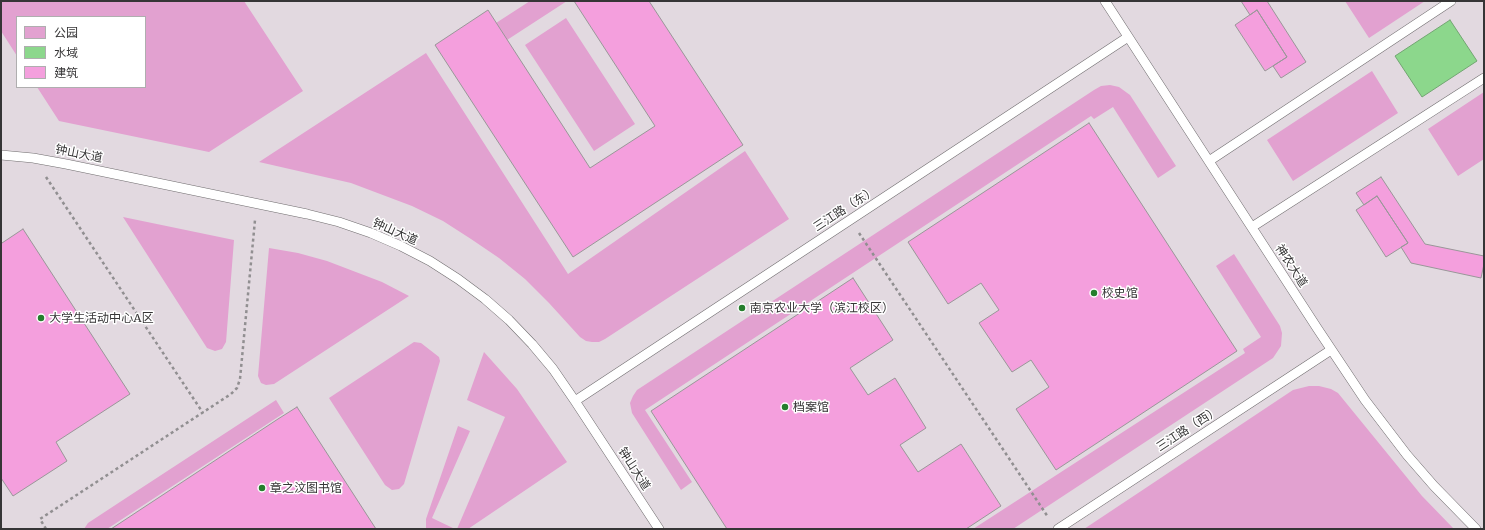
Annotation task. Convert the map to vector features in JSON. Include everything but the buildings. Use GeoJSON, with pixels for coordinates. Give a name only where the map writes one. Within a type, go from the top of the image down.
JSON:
{"type":"FeatureCollection","features":[{"type":"Feature","properties":{"kind":"lane","name":"神农大道"},"geometry":{"type":"LineString","coordinates":[[1105,1],[1331,350],[1373,410],[1407,455],[1434,486],[1476,529]]}},
{"type":"Feature","properties":{"kind":"lane"},"geometry":{"type":"LineString","coordinates":[[1209,161],[1451,1]]}},
{"type":"Feature","properties":{"kind":"lane","name":"三江路（东）"},"geometry":{"type":"LineString","coordinates":[[575,400],[1128,38]]}},
{"type":"Feature","properties":{"kind":"lane"},"geometry":{"type":"LineString","coordinates":[[1252,227],[1484,78]]}},
{"type":"Feature","properties":{"kind":"lane","name":"钟山大道"},"geometry":{"type":"LineString","coordinates":[[1,155],[33,158],[75,165],[345,224],[401,246],[430,261],[458,279],[484,299],[509,320],[532,344],[553,369],[575,400],[659,529]]}},
{"type":"Feature","properties":{"kind":"lane","name":"三江路（西）"},"geometry":{"type":"LineString","coordinates":[[1055,526],[1331,350]]}},
{"type":"Feature","properties":{"kind":"path"},"geometry":{"type":"LineString","coordinates":[[33,158],[203,413]]}},
{"type":"Feature","properties":{"kind":"path"},"geometry":{"type":"LineString","coordinates":[[46,529],[40,519],[203,413],[231,394],[237,388],[240,379],[257,204]]}},
{"type":"Feature","properties":{"kind":"path"},"geometry":{"type":"LineString","coordinates":[[851,220],[1055,526]]}},
{"type":"Feature","properties":{"kind":"shaded area","name":"南京农业大学（滨江校区）"},"geometry":{"type":"Polygon","coordinates":[[[1,1],[1484,1],[1484,529],[1,529],[1,1]]]}},
{"type":"Feature","properties":{"kind":"green space"},"geometry":{"type":"Polygon","coordinates":[[[1,1],[244,1],[303,91],[209,152],[59,121],[38,88],[146,88],[146,16],[16,16],[16,54],[1,31],[1,1]]]}},
{"type":"Feature","properties":{"kind":"green space"},"geometry":{"type":"Polygon","coordinates":[[[530,1],[567,1],[507,40],[496,23],[530,1]]]}},
{"type":"Feature","properties":{"kind":"green space"},"geometry":{"type":"Polygon","coordinates":[[[1345,1],[1425,1],[1369,38],[1345,1]]]}},
{"type":"Feature","properties":{"kind":"green space"},"geometry":{"type":"Polygon","coordinates":[[[566,18],[635,124],[594,151],[525,45],[566,18]]]}},
{"type":"Feature","properties":{"kind":"green space"},"geometry":{"type":"Polygon","coordinates":[[[426,53],[568,274],[745,151],[789,219],[605,339],[599,342],[592,342],[586,341],[580,337],[525,279],[499,258],[443,221],[412,206],[351,183],[259,162],[426,53]]]}},
{"type":"Feature","properties":{"kind":"green space"},"geometry":{"type":"Polygon","coordinates":[[[1372,71],[1398,113],[1293,181],[1267,140],[1372,71]]]}},
{"type":"Feature","properties":{"kind":"green space"},"geometry":{"type":"Polygon","coordinates":[[[1110,85],[1119,87],[1130,95],[1176,166],[1158,178],[1113,107],[1094,119],[1091,116],[645,410],[692,482],[681,490],[632,413],[630,403],[637,390],[1094,90],[1101,86],[1110,85]]]}},
{"type":"Feature","properties":{"kind":"green space"},"geometry":{"type":"Polygon","coordinates":[[[1484,92],[1484,159],[1458,176],[1428,129],[1484,92]]]}},
{"type":"Feature","properties":{"kind":"green space"},"geometry":{"type":"Polygon","coordinates":[[[123,217],[234,240],[226,342],[222,349],[215,351],[207,348],[123,217]]]}},
{"type":"Feature","properties":{"kind":"green space"},"geometry":{"type":"Polygon","coordinates":[[[269,248],[298,253],[327,261],[382,282],[409,296],[274,384],[266,385],[261,383],[258,376],[269,248]]]}},
{"type":"Feature","properties":{"kind":"green space"},"geometry":{"type":"Polygon","coordinates":[[[1234,254],[1280,326],[1282,333],[1281,346],[1273,358],[1013,529],[973,529],[1245,353],[1243,349],[1261,337],[1216,266],[1234,254]]]}},
{"type":"Feature","properties":{"kind":"green space"},"geometry":{"type":"Polygon","coordinates":[[[414,342],[421,343],[439,357],[440,361],[404,484],[399,489],[392,490],[385,485],[329,398],[414,342]]]}},
{"type":"Feature","properties":{"kind":"green space"},"geometry":{"type":"Polygon","coordinates":[[[484,352],[517,389],[567,462],[468,529],[457,529],[505,417],[467,400],[484,352]]]}},
{"type":"Feature","properties":{"kind":"green space"},"geometry":{"type":"Polygon","coordinates":[[[1309,386],[1319,386],[1331,389],[1338,393],[1422,496],[1454,529],[1084,529],[1293,390],[1309,386]]]}},
{"type":"Feature","properties":{"kind":"green space"},"geometry":{"type":"Polygon","coordinates":[[[276,400],[284,413],[107,529],[84,529],[88,523],[276,400]]]}},
{"type":"Feature","properties":{"kind":"green space"},"geometry":{"type":"Polygon","coordinates":[[[458,426],[470,431],[432,518],[455,529],[426,529],[426,519],[458,426]]]}},
{"type":"Feature","properties":{"kind":"water"},"geometry":{"type":"Polygon","coordinates":[[[1450,20],[1477,61],[1422,97],[1395,56],[1450,20]]]}},
{"type":"Feature","properties":{"kind":"place","name":"校史馆"},"geometry":{"type":"Point","coordinates":[1094,293]}},
{"type":"Feature","properties":{"kind":"place","name":"南京农业大学（滨江校区）"},"geometry":{"type":"Point","coordinates":[742,308]}},
{"type":"Feature","properties":{"kind":"place","name":"大学生活动中心A区"},"geometry":{"type":"Point","coordinates":[41,318]}},
{"type":"Feature","properties":{"kind":"place","name":"档案馆"},"geometry":{"type":"Point","coordinates":[785,407]}},
{"type":"Feature","properties":{"kind":"place","name":"章之汶图书馆"},"geometry":{"type":"Point","coordinates":[262,488]}}]}
